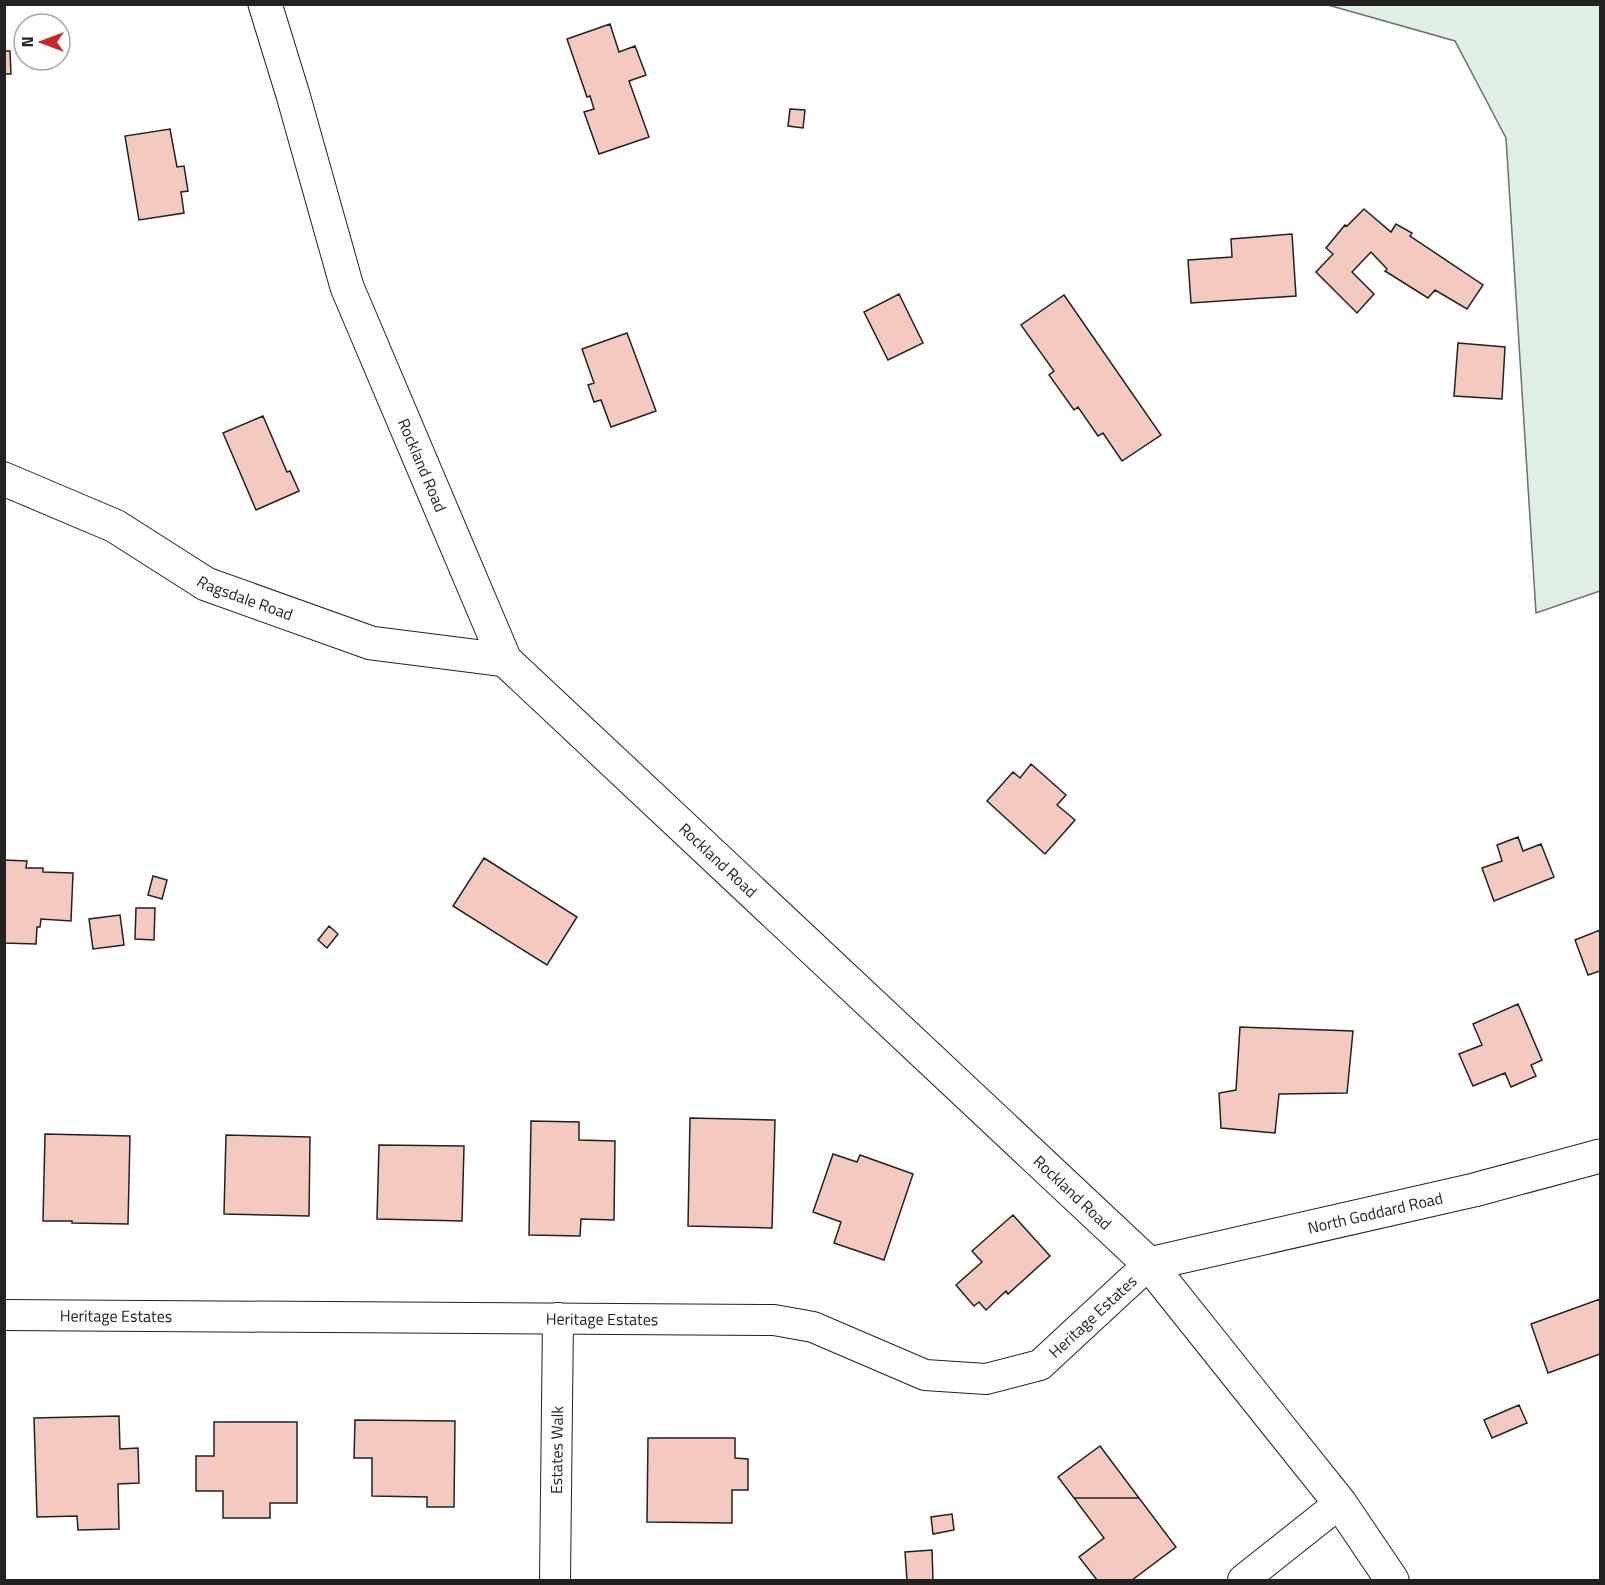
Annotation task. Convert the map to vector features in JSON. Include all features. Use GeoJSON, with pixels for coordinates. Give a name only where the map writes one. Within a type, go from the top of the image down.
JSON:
{"type":"FeatureCollection","features":[{"type":"Feature","properties":{"kind":"main road","name":"Rockland Road"},"geometry":{"type":"LineString","coordinates":[[265,4],[347,287],[505,660],[1149,1264],[1340,1503],[1392,1581]]}},
{"type":"Feature","properties":{"kind":"main road","name":"Ragsdale Road"},"geometry":{"type":"LineString","coordinates":[[4,479],[115,526],[206,584],[371,643],[505,660]]}},
{"type":"Feature","properties":{"kind":"main road","name":"North Goddard Road"},"geometry":{"type":"LineString","coordinates":[[1149,1264],[1474,1190],[1600,1156]]}},
{"type":"Feature","properties":{"kind":"street","name":"Heritage Estates"},"geometry":{"type":"LineString","coordinates":[[4,1315],[774,1320],[813,1327],[926,1375],[986,1380],[1040,1365],[1149,1264]]}},
{"type":"Feature","properties":{"kind":"street","name":"Estates Walk"},"geometry":{"type":"LineString","coordinates":[[555,1581],[558,1318]]}},
{"type":"Feature","properties":{"kind":"street"},"geometry":{"type":"LineString","coordinates":[[1243,1581],[1340,1503]]}},
{"type":"Feature","properties":{"kind":"green space"},"geometry":{"type":"Polygon","coordinates":[[[1328,5],[1600,5],[1600,591],[1536,613],[1506,138],[1455,41],[1328,5]]]}},
{"type":"Feature","properties":{"kind":"building"},"geometry":{"type":"Polygon","coordinates":[[[610,24],[619,52],[635,46],[646,75],[629,81],[649,137],[599,154],[584,112],[594,109],[590,96],[587,97],[567,39],[610,24]]]}},
{"type":"Feature","properties":{"kind":"building"},"geometry":{"type":"Polygon","coordinates":[[[4,51],[10,51],[11,74],[4,74],[4,51]]]}},
{"type":"Feature","properties":{"kind":"building"},"geometry":{"type":"Polygon","coordinates":[[[790,109],[805,110],[803,128],[788,126],[790,109]]]}},
{"type":"Feature","properties":{"kind":"building"},"geometry":{"type":"Polygon","coordinates":[[[170,129],[177,167],[184,166],[188,191],[181,192],[184,213],[139,220],[125,136],[170,129]]]}},
{"type":"Feature","properties":{"kind":"building"},"geometry":{"type":"Polygon","coordinates":[[[1364,209],[1391,232],[1396,224],[1412,233],[1410,236],[1483,285],[1467,309],[1435,290],[1428,298],[1385,271],[1387,269],[1371,252],[1352,272],[1374,294],[1357,313],[1316,272],[1333,254],[1326,248],[1345,225],[1347,226],[1364,209]]]}},
{"type":"Feature","properties":{"kind":"building"},"geometry":{"type":"Polygon","coordinates":[[[1292,234],[1296,296],[1191,303],[1188,260],[1232,257],[1231,239],[1292,234]]]}},
{"type":"Feature","properties":{"kind":"building"},"geometry":{"type":"Polygon","coordinates":[[[899,294],[923,343],[888,360],[864,312],[899,294]]]}},
{"type":"Feature","properties":{"kind":"building"},"geometry":{"type":"Polygon","coordinates":[[[1064,295],[1161,435],[1122,461],[1103,433],[1098,436],[1078,407],[1074,410],[1049,375],[1054,371],[1021,325],[1064,295]]]}},
{"type":"Feature","properties":{"kind":"building"},"geometry":{"type":"Polygon","coordinates":[[[627,333],[656,411],[611,427],[601,400],[594,402],[588,385],[594,383],[582,349],[627,333]]]}},
{"type":"Feature","properties":{"kind":"building"},"geometry":{"type":"Polygon","coordinates":[[[1458,343],[1505,347],[1502,399],[1454,396],[1458,343]]]}},
{"type":"Feature","properties":{"kind":"building"},"geometry":{"type":"Polygon","coordinates":[[[263,416],[287,472],[290,471],[299,491],[256,510],[223,433],[263,416]]]}},
{"type":"Feature","properties":{"kind":"building"},"geometry":{"type":"Polygon","coordinates":[[[1031,764],[1066,795],[1057,805],[1075,820],[1045,854],[987,801],[1013,772],[1020,778],[1031,764]]]}},
{"type":"Feature","properties":{"kind":"building"},"geometry":{"type":"Polygon","coordinates":[[[1518,837],[1523,851],[1541,844],[1554,877],[1494,901],[1482,868],[1502,861],[1497,845],[1518,837]]]}},
{"type":"Feature","properties":{"kind":"building"},"geometry":{"type":"Polygon","coordinates":[[[484,858],[577,917],[547,965],[453,906],[484,858]]]}},
{"type":"Feature","properties":{"kind":"building"},"geometry":{"type":"Polygon","coordinates":[[[4,860],[27,861],[26,868],[43,868],[43,872],[73,873],[71,921],[41,919],[40,927],[37,927],[36,944],[4,943],[4,860]]]}},
{"type":"Feature","properties":{"kind":"building"},"geometry":{"type":"Polygon","coordinates":[[[153,876],[167,880],[162,899],[148,895],[153,876]]]}},
{"type":"Feature","properties":{"kind":"building"},"geometry":{"type":"Polygon","coordinates":[[[136,908],[155,908],[154,940],[135,939],[136,908]]]}},
{"type":"Feature","properties":{"kind":"building"},"geometry":{"type":"Polygon","coordinates":[[[120,915],[124,945],[93,949],[89,919],[120,915]]]}},
{"type":"Feature","properties":{"kind":"building"},"geometry":{"type":"Polygon","coordinates":[[[329,926],[338,934],[327,948],[318,940],[329,926]]]}},
{"type":"Feature","properties":{"kind":"building"},"geometry":{"type":"Polygon","coordinates":[[[1600,930],[1600,971],[1588,975],[1575,940],[1600,930]]]}},
{"type":"Feature","properties":{"kind":"building"},"geometry":{"type":"Polygon","coordinates":[[[1518,1004],[1542,1060],[1531,1065],[1536,1076],[1511,1087],[1505,1073],[1473,1086],[1459,1054],[1482,1045],[1473,1024],[1518,1004]]]}},
{"type":"Feature","properties":{"kind":"building"},"geometry":{"type":"Polygon","coordinates":[[[1240,1027],[1353,1031],[1347,1093],[1279,1094],[1275,1133],[1221,1128],[1219,1093],[1236,1090],[1240,1027]]]}},
{"type":"Feature","properties":{"kind":"building"},"geometry":{"type":"Polygon","coordinates":[[[690,1118],[775,1120],[772,1228],[688,1226],[690,1118]]]}},
{"type":"Feature","properties":{"kind":"building"},"geometry":{"type":"Polygon","coordinates":[[[531,1121],[579,1122],[579,1140],[615,1141],[614,1220],[581,1219],[580,1236],[529,1235],[531,1121]]]}},
{"type":"Feature","properties":{"kind":"building"},"geometry":{"type":"Polygon","coordinates":[[[45,1134],[130,1136],[128,1224],[43,1221],[45,1134]]]}},
{"type":"Feature","properties":{"kind":"building"},"geometry":{"type":"Polygon","coordinates":[[[226,1135],[310,1137],[309,1216],[224,1214],[226,1135]]]}},
{"type":"Feature","properties":{"kind":"building"},"geometry":{"type":"Polygon","coordinates":[[[379,1145],[464,1146],[462,1221],[377,1219],[379,1145]]]}},
{"type":"Feature","properties":{"kind":"building"},"geometry":{"type":"Polygon","coordinates":[[[833,1154],[857,1162],[860,1155],[913,1174],[884,1260],[834,1243],[841,1222],[813,1212],[833,1154]]]}},
{"type":"Feature","properties":{"kind":"building"},"geometry":{"type":"Polygon","coordinates":[[[1013,1215],[1050,1256],[1008,1294],[1006,1291],[986,1310],[979,1302],[974,1306],[956,1285],[982,1262],[972,1251],[1013,1215]]]}},
{"type":"Feature","properties":{"kind":"building"},"geometry":{"type":"Polygon","coordinates":[[[1600,1299],[1600,1354],[1548,1373],[1531,1324],[1600,1299]]]}},
{"type":"Feature","properties":{"kind":"building"},"geometry":{"type":"Polygon","coordinates":[[[1519,1405],[1527,1423],[1492,1438],[1484,1420],[1519,1405]]]}},
{"type":"Feature","properties":{"kind":"building"},"geometry":{"type":"Polygon","coordinates":[[[119,1416],[120,1449],[138,1448],[139,1483],[118,1484],[119,1529],[78,1530],[77,1516],[37,1517],[34,1418],[119,1416]]]}},
{"type":"Feature","properties":{"kind":"building"},"geometry":{"type":"Polygon","coordinates":[[[355,1420],[455,1421],[454,1507],[427,1507],[427,1497],[372,1496],[372,1458],[354,1458],[355,1420]]]}},
{"type":"Feature","properties":{"kind":"building"},"geometry":{"type":"Polygon","coordinates":[[[214,1422],[297,1422],[297,1503],[270,1503],[270,1518],[223,1518],[223,1491],[196,1491],[196,1456],[214,1456],[214,1422]]]}},
{"type":"Feature","properties":{"kind":"building"},"geometry":{"type":"Polygon","coordinates":[[[648,1438],[735,1438],[735,1458],[748,1459],[748,1490],[732,1490],[732,1523],[647,1522],[648,1438]]]}},
{"type":"Feature","properties":{"kind":"building"},"geometry":{"type":"Polygon","coordinates":[[[1100,1446],[1139,1498],[1074,1498],[1058,1477],[1100,1446]]]}},
{"type":"Feature","properties":{"kind":"building"},"geometry":{"type":"Polygon","coordinates":[[[1074,1498],[1139,1498],[1176,1547],[1132,1580],[1097,1580],[1079,1557],[1104,1538],[1074,1498]]]}},
{"type":"Feature","properties":{"kind":"building"},"geometry":{"type":"Polygon","coordinates":[[[952,1514],[954,1530],[933,1534],[931,1517],[952,1514]]]}},
{"type":"Feature","properties":{"kind":"building"},"geometry":{"type":"Polygon","coordinates":[[[932,1550],[933,1580],[907,1580],[905,1552],[932,1550]]]}}]}
